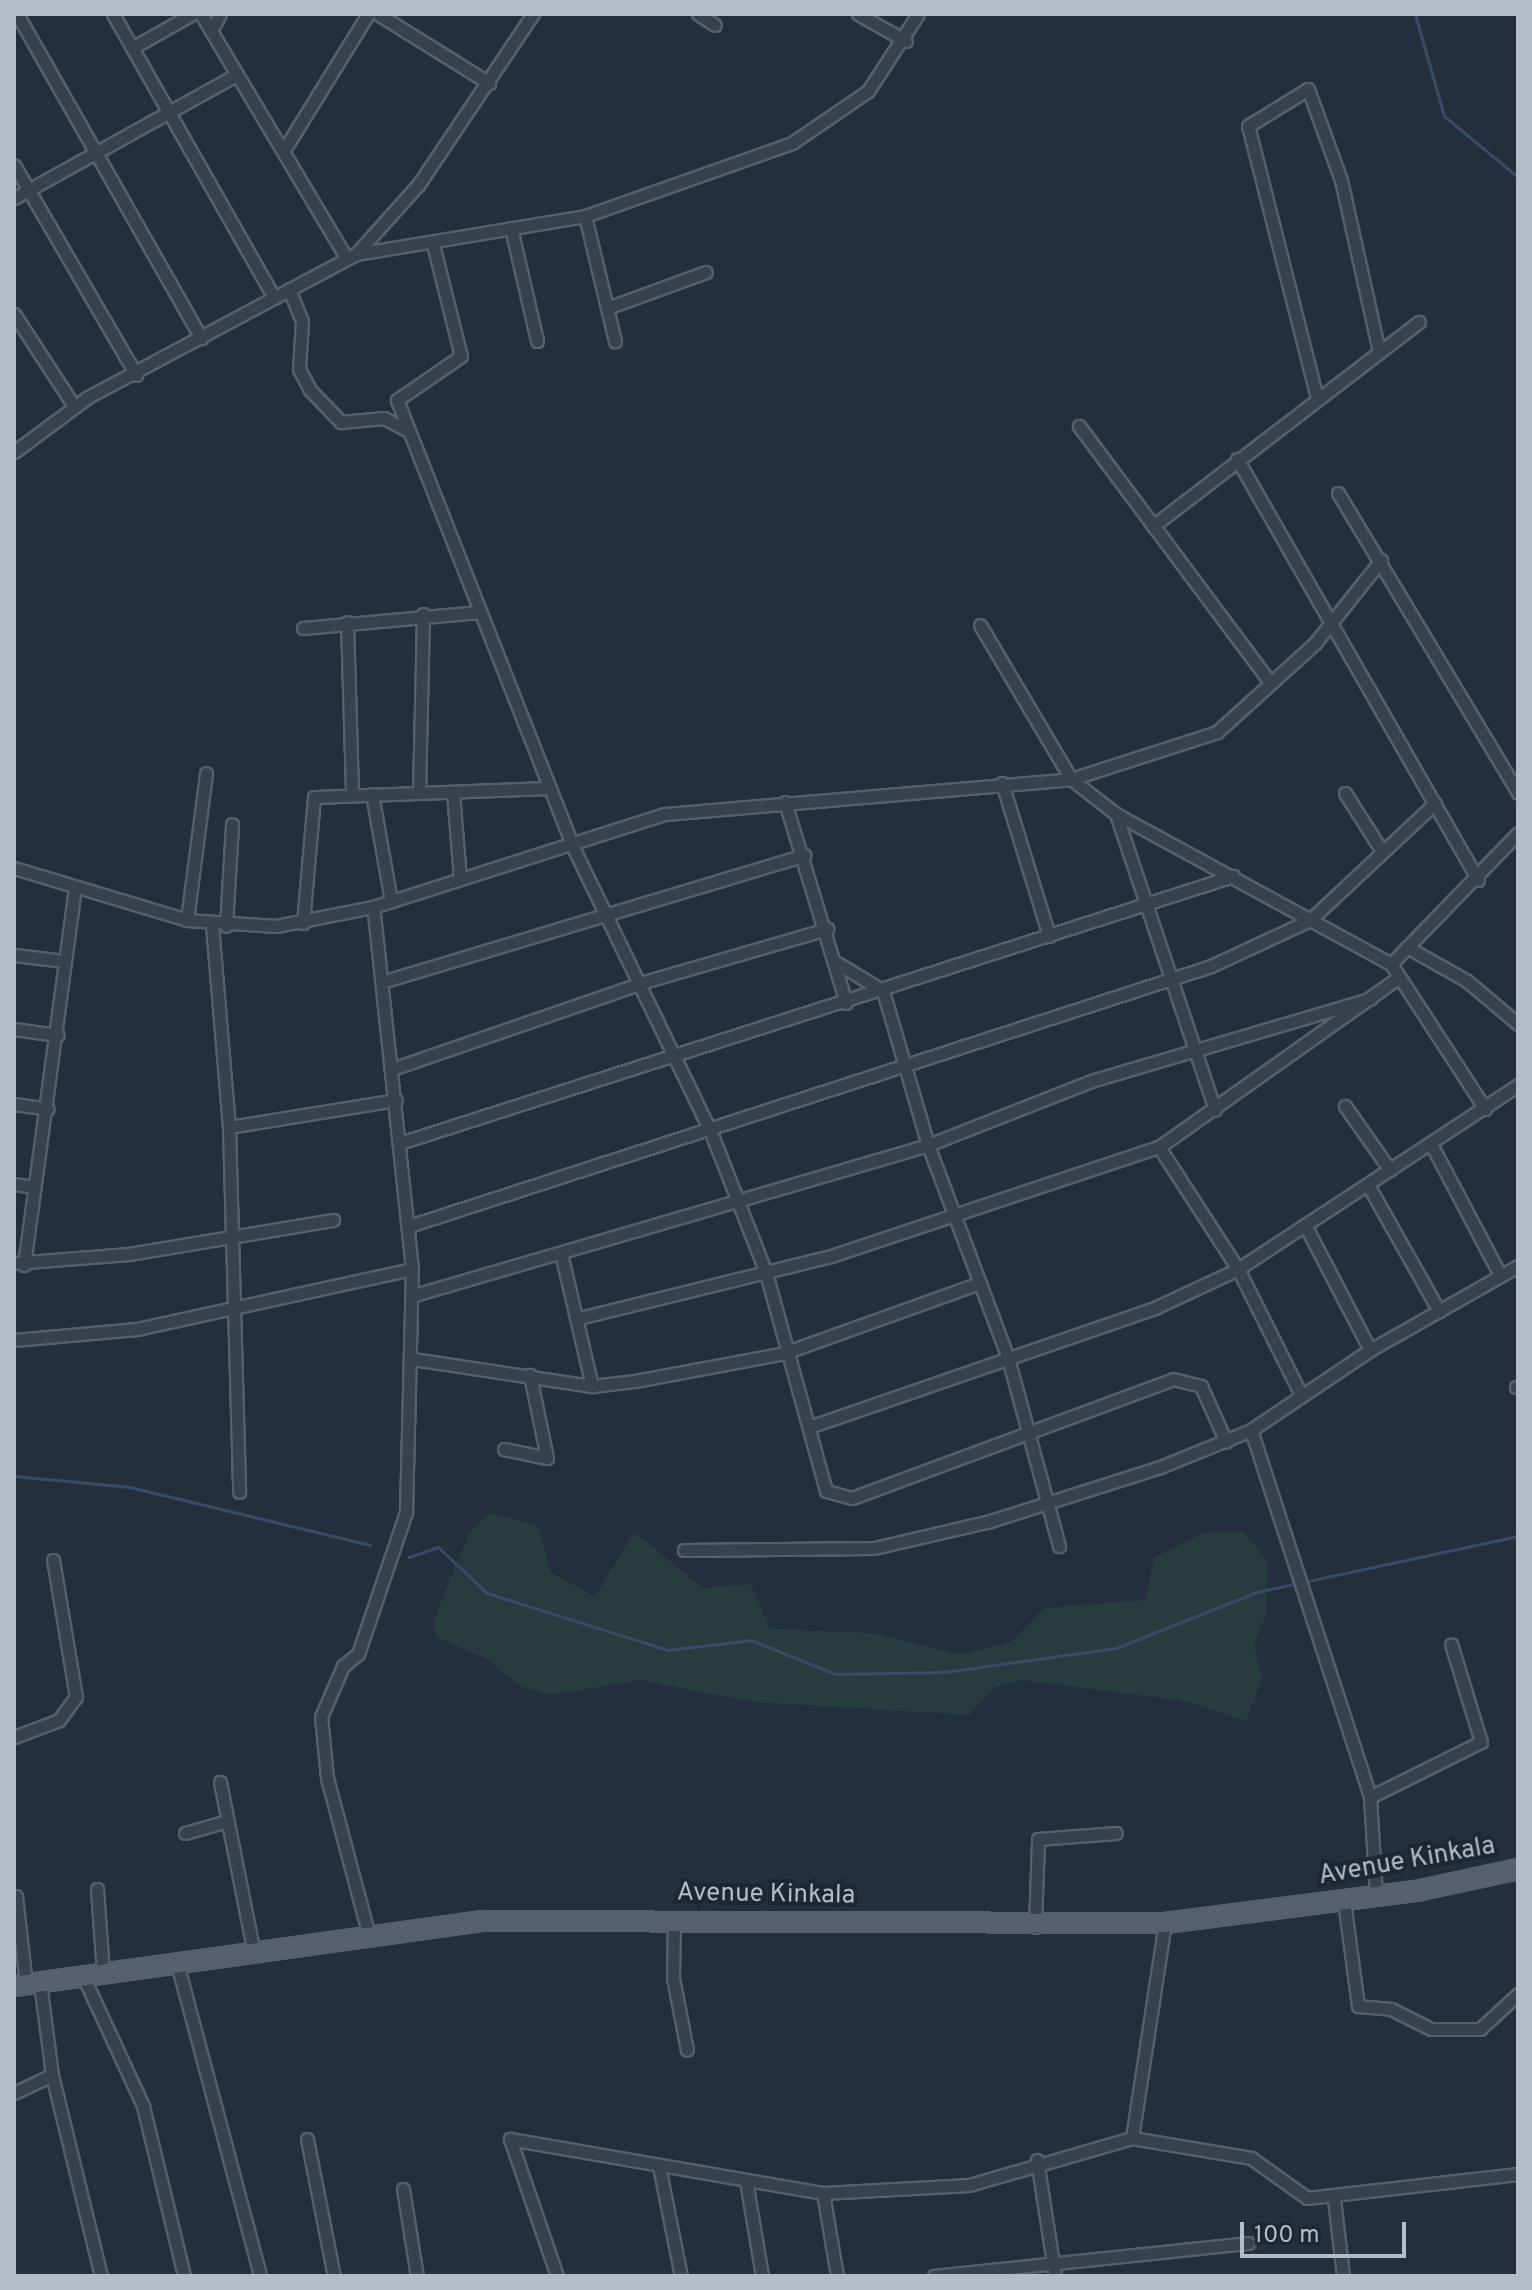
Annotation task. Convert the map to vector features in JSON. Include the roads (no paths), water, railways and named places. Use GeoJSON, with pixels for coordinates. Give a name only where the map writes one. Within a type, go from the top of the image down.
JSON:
{"type":"FeatureCollection","features":[{"type":"Feature","properties":{"kind":"main road","name":"Avenue Kinkala"},"geometry":{"type":"LineString","coordinates":[[27,1984],[254,1953],[368,1932],[547,1917],[1035,1928],[1165,1923],[1344,1901],[1518,1869]]}},
{"type":"Feature","properties":{"kind":"street"},"geometry":{"type":"LineString","coordinates":[[17,14],[201,338]]}},
{"type":"Feature","properties":{"kind":"street"},"geometry":{"type":"LineString","coordinates":[[113,14],[274,297]]}},
{"type":"Feature","properties":{"kind":"street"},"geometry":{"type":"LineString","coordinates":[[132,48],[192,14]]}},
{"type":"Feature","properties":{"kind":"street"},"geometry":{"type":"LineString","coordinates":[[201,14],[351,256]]}},
{"type":"Feature","properties":{"kind":"street"},"geometry":{"type":"LineString","coordinates":[[211,31],[220,14]]}},
{"type":"Feature","properties":{"kind":"street"},"geometry":{"type":"LineString","coordinates":[[284,150],[368,14]]}},
{"type":"Feature","properties":{"kind":"street"},"geometry":{"type":"LineString","coordinates":[[378,14],[489,83]]}},
{"type":"Feature","properties":{"kind":"street"},"geometry":{"type":"LineString","coordinates":[[14,452],[74,406],[351,256],[418,185],[533,14]]}},
{"type":"Feature","properties":{"kind":"street"},"geometry":{"type":"LineString","coordinates":[[698,14],[715,25]]}},
{"type":"Feature","properties":{"kind":"street"},"geometry":{"type":"LineString","coordinates":[[858,14],[906,41]]}},
{"type":"Feature","properties":{"kind":"street"},"geometry":{"type":"LineString","coordinates":[[351,256],[585,216],[685,186],[827,125],[868,91],[906,41],[918,14]]}},
{"type":"Feature","properties":{"kind":"street"},"geometry":{"type":"LineString","coordinates":[[14,198],[236,75]]}},
{"type":"Feature","properties":{"kind":"street"},"geometry":{"type":"LineString","coordinates":[[1317,398],[1248,126],[1308,89],[1341,180],[1379,351]]}},
{"type":"Feature","properties":{"kind":"street"},"geometry":{"type":"LineString","coordinates":[[14,165],[136,375]]}},
{"type":"Feature","properties":{"kind":"street"},"geometry":{"type":"LineString","coordinates":[[585,216],[615,341]]}},
{"type":"Feature","properties":{"kind":"street"},"geometry":{"type":"LineString","coordinates":[[511,228],[537,341]]}},
{"type":"Feature","properties":{"kind":"street"},"geometry":{"type":"LineString","coordinates":[[433,244],[461,356],[397,400],[572,845],[644,982],[710,1130],[766,1273],[784,1353],[809,1427],[821,1482],[842,1499],[1030,1429],[1189,1380],[1208,1396],[1226,1442]]}},
{"type":"Feature","properties":{"kind":"street"},"geometry":{"type":"LineString","coordinates":[[607,308],[706,272]]}},
{"type":"Feature","properties":{"kind":"street"},"geometry":{"type":"LineString","coordinates":[[289,289],[302,322],[299,369],[310,390],[341,422],[393,419],[412,440]]}},
{"type":"Feature","properties":{"kind":"street"},"geometry":{"type":"LineString","coordinates":[[14,314],[74,406]]}},
{"type":"Feature","properties":{"kind":"street"},"geometry":{"type":"LineString","coordinates":[[1153,526],[1419,322]]}},
{"type":"Feature","properties":{"kind":"street"},"geometry":{"type":"LineString","coordinates":[[1079,426],[1268,680]]}},
{"type":"Feature","properties":{"kind":"street"},"geometry":{"type":"LineString","coordinates":[[1237,459],[1478,880]]}},
{"type":"Feature","properties":{"kind":"street"},"geometry":{"type":"LineString","coordinates":[[1338,493],[1381,560],[1518,793]]}},
{"type":"Feature","properties":{"kind":"street"},"geometry":{"type":"LineString","coordinates":[[14,868],[212,925],[303,923],[373,907],[665,814],[1071,779],[1195,744],[1241,713],[1268,680],[1331,624],[1381,560]]}},
{"type":"Feature","properties":{"kind":"street"},"geometry":{"type":"LineString","coordinates":[[303,628],[423,614],[479,612]]}},
{"type":"Feature","properties":{"kind":"street"},"geometry":{"type":"LineString","coordinates":[[419,793],[423,614]]}},
{"type":"Feature","properties":{"kind":"street"},"geometry":{"type":"LineString","coordinates":[[347,622],[352,794]]}},
{"type":"Feature","properties":{"kind":"street"},"geometry":{"type":"LineString","coordinates":[[980,625],[1071,779],[1116,814],[1391,964],[1398,978],[1421,1002],[1485,1109]]}},
{"type":"Feature","properties":{"kind":"street"},"geometry":{"type":"LineString","coordinates":[[187,920],[206,773]]}},
{"type":"Feature","properties":{"kind":"street"},"geometry":{"type":"LineString","coordinates":[[1002,783],[1049,936]]}},
{"type":"Feature","properties":{"kind":"street"},"geometry":{"type":"LineString","coordinates":[[303,923],[309,804],[314,797],[549,788]]}},
{"type":"Feature","properties":{"kind":"street"},"geometry":{"type":"LineString","coordinates":[[453,792],[460,879]]}},
{"type":"Feature","properties":{"kind":"street"},"geometry":{"type":"LineString","coordinates":[[1345,793],[1382,851]]}},
{"type":"Feature","properties":{"kind":"street"},"geometry":{"type":"LineString","coordinates":[[372,794],[391,901]]}},
{"type":"Feature","properties":{"kind":"street"},"geometry":{"type":"LineString","coordinates":[[785,802],[805,855],[846,1003]]}},
{"type":"Feature","properties":{"kind":"street"},"geometry":{"type":"LineString","coordinates":[[409,1226],[910,1069],[1171,981],[1310,920],[1435,803]]}},
{"type":"Feature","properties":{"kind":"street"},"geometry":{"type":"LineString","coordinates":[[1116,814],[1152,906],[1171,981],[1215,1110]]}},
{"type":"Feature","properties":{"kind":"street"},"geometry":{"type":"LineString","coordinates":[[226,926],[232,824]]}},
{"type":"Feature","properties":{"kind":"street"},"geometry":{"type":"LineString","coordinates":[[1391,964],[1478,880],[1518,833]]}},
{"type":"Feature","properties":{"kind":"street"},"geometry":{"type":"LineString","coordinates":[[385,981],[613,918],[805,855]]}},
{"type":"Feature","properties":{"kind":"street"},"geometry":{"type":"LineString","coordinates":[[403,1142],[1152,906],[1233,876]]}},
{"type":"Feature","properties":{"kind":"street"},"geometry":{"type":"LineString","coordinates":[[75,887],[48,1109],[19,1264],[333,1220]]}},
{"type":"Feature","properties":{"kind":"street"},"geometry":{"type":"LineString","coordinates":[[368,1932],[327,1778],[321,1717],[343,1666],[358,1654],[390,1546],[403,1531],[413,1359],[412,1269],[403,1142],[392,1069],[385,981],[373,907]]}},
{"type":"Feature","properties":{"kind":"street"},"geometry":{"type":"LineString","coordinates":[[212,925],[229,1127],[229,1235],[236,1309],[239,1492]]}},
{"type":"Feature","properties":{"kind":"street"},"geometry":{"type":"LineString","coordinates":[[392,1069],[644,982],[827,929]]}},
{"type":"Feature","properties":{"kind":"street"},"geometry":{"type":"LineString","coordinates":[[1407,947],[1467,981],[1518,1024]]}},
{"type":"Feature","properties":{"kind":"street"},"geometry":{"type":"LineString","coordinates":[[14,955],[65,961]]}},
{"type":"Feature","properties":{"kind":"street"},"geometry":{"type":"LineString","coordinates":[[837,963],[883,991],[910,1069],[928,1145],[1008,1358],[1030,1429],[1059,1546]]}},
{"type":"Feature","properties":{"kind":"street"},"geometry":{"type":"LineString","coordinates":[[579,1318],[766,1273],[956,1216],[1159,1147],[1398,978]]}},
{"type":"Feature","properties":{"kind":"street"},"geometry":{"type":"LineString","coordinates":[[411,1296],[928,1145],[1192,1049],[1370,999]]}},
{"type":"Feature","properties":{"kind":"street"},"geometry":{"type":"LineString","coordinates":[[14,1029],[58,1035]]}},
{"type":"Feature","properties":{"kind":"street"},"geometry":{"type":"LineString","coordinates":[[809,1427],[1157,1307],[1238,1269],[1518,1085]]}},
{"type":"Feature","properties":{"kind":"street"},"geometry":{"type":"LineString","coordinates":[[229,1127],[396,1100]]}},
{"type":"Feature","properties":{"kind":"street"},"geometry":{"type":"LineString","coordinates":[[14,1104],[48,1109]]}},
{"type":"Feature","properties":{"kind":"street"},"geometry":{"type":"LineString","coordinates":[[1345,1106],[1390,1170]]}},
{"type":"Feature","properties":{"kind":"street"},"geometry":{"type":"LineString","coordinates":[[1431,1144],[1500,1275]]}},
{"type":"Feature","properties":{"kind":"street"},"geometry":{"type":"LineString","coordinates":[[1159,1147],[1238,1269],[1301,1395]]}},
{"type":"Feature","properties":{"kind":"street"},"geometry":{"type":"LineString","coordinates":[[14,1184],[34,1187]]}},
{"type":"Feature","properties":{"kind":"street"},"geometry":{"type":"LineString","coordinates":[[1368,1185],[1439,1311]]}},
{"type":"Feature","properties":{"kind":"street"},"geometry":{"type":"LineString","coordinates":[[1305,1225],[1370,1350]]}},
{"type":"Feature","properties":{"kind":"street"},"geometry":{"type":"LineString","coordinates":[[561,1253],[579,1318],[592,1386]]}},
{"type":"Feature","properties":{"kind":"street"},"geometry":{"type":"LineString","coordinates":[[684,1550],[874,1548],[1046,1503],[1226,1442],[1251,1430],[1370,1350],[1518,1266]]}},
{"type":"Feature","properties":{"kind":"street"},"geometry":{"type":"LineString","coordinates":[[14,1340],[137,1329],[412,1269]]}},
{"type":"Feature","properties":{"kind":"street"},"geometry":{"type":"LineString","coordinates":[[413,1359],[592,1386],[784,1353],[980,1283]]}},
{"type":"Feature","properties":{"kind":"street"},"geometry":{"type":"LineString","coordinates":[[504,1449],[547,1458],[530,1375]]}},
{"type":"Feature","properties":{"kind":"street"},"geometry":{"type":"LineString","coordinates":[[1251,1430],[1370,1797],[1376,1896]]}},
{"type":"Feature","properties":{"kind":"street"},"geometry":{"type":"LineString","coordinates":[[14,1737],[59,1720],[76,1697],[53,1560]]}},
{"type":"Feature","properties":{"kind":"street"},"geometry":{"type":"LineString","coordinates":[[1370,1797],[1481,1742],[1451,1644]]}},
{"type":"Feature","properties":{"kind":"street"},"geometry":{"type":"LineString","coordinates":[[220,1782],[254,1953]]}},
{"type":"Feature","properties":{"kind":"street"},"geometry":{"type":"LineString","coordinates":[[185,1833],[227,1821]]}},
{"type":"Feature","properties":{"kind":"street"},"geometry":{"type":"LineString","coordinates":[[1035,1928],[1038,1839],[1116,1833]]}},
{"type":"Feature","properties":{"kind":"street"},"geometry":{"type":"LineString","coordinates":[[97,1889],[103,1973]]}},
{"type":"Feature","properties":{"kind":"street"},"geometry":{"type":"LineString","coordinates":[[16,1896],[27,1984],[101,2276]]}},
{"type":"Feature","properties":{"kind":"street"},"geometry":{"type":"LineString","coordinates":[[1344,1901],[1358,2006],[1391,2009],[1431,2029],[1468,2030],[1486,2027],[1518,1994]]}},
{"type":"Feature","properties":{"kind":"street"},"geometry":{"type":"LineString","coordinates":[[674,1920],[673,1978],[687,2050]]}},
{"type":"Feature","properties":{"kind":"street"},"geometry":{"type":"LineString","coordinates":[[1132,2138],[1165,1923]]}},
{"type":"Feature","properties":{"kind":"street"},"geometry":{"type":"LineString","coordinates":[[177,1963],[260,2276]]}},
{"type":"Feature","properties":{"kind":"street"},"geometry":{"type":"LineString","coordinates":[[83,1976],[143,2106],[184,2276]]}},
{"type":"Feature","properties":{"kind":"street"},"geometry":{"type":"LineString","coordinates":[[14,2093],[52,2075]]}},
{"type":"Feature","properties":{"kind":"street"},"geometry":{"type":"LineString","coordinates":[[557,2276],[510,2139],[823,2193],[969,2185],[1037,2160],[1132,2138],[1225,2149],[1251,2158],[1292,2193],[1334,2199],[1518,2174]]}},
{"type":"Feature","properties":{"kind":"street"},"geometry":{"type":"LineString","coordinates":[[307,2139],[334,2276]]}},
{"type":"Feature","properties":{"kind":"street"},"geometry":{"type":"LineString","coordinates":[[1037,2160],[1055,2276]]}},
{"type":"Feature","properties":{"kind":"street"},"geometry":{"type":"LineString","coordinates":[[659,2166],[681,2276]]}},
{"type":"Feature","properties":{"kind":"street"},"geometry":{"type":"LineString","coordinates":[[746,2181],[762,2276]]}},
{"type":"Feature","properties":{"kind":"street"},"geometry":{"type":"LineString","coordinates":[[403,2189],[417,2276]]}},
{"type":"Feature","properties":{"kind":"street"},"geometry":{"type":"LineString","coordinates":[[823,2193],[837,2276]]}},
{"type":"Feature","properties":{"kind":"street"},"geometry":{"type":"LineString","coordinates":[[1334,2199],[1343,2276]]}},
{"type":"Feature","properties":{"kind":"street"},"geometry":{"type":"LineString","coordinates":[[934,2276],[1053,2261],[1248,2243]]}},
{"type":"Feature","properties":{"kind":"waterway"},"geometry":{"type":"LineString","coordinates":[[1415,14],[1444,116],[1518,177]]}},
{"type":"Feature","properties":{"kind":"waterway"},"geometry":{"type":"LineString","coordinates":[[14,1476],[130,1487],[370,1545]]}},
{"type":"Feature","properties":{"kind":"waterway"},"geometry":{"type":"LineString","coordinates":[[409,1557],[438,1547],[487,1593],[668,1650],[751,1640],[835,1674],[945,1672],[1116,1648],[1257,1592],[1518,1536]]}}]}
